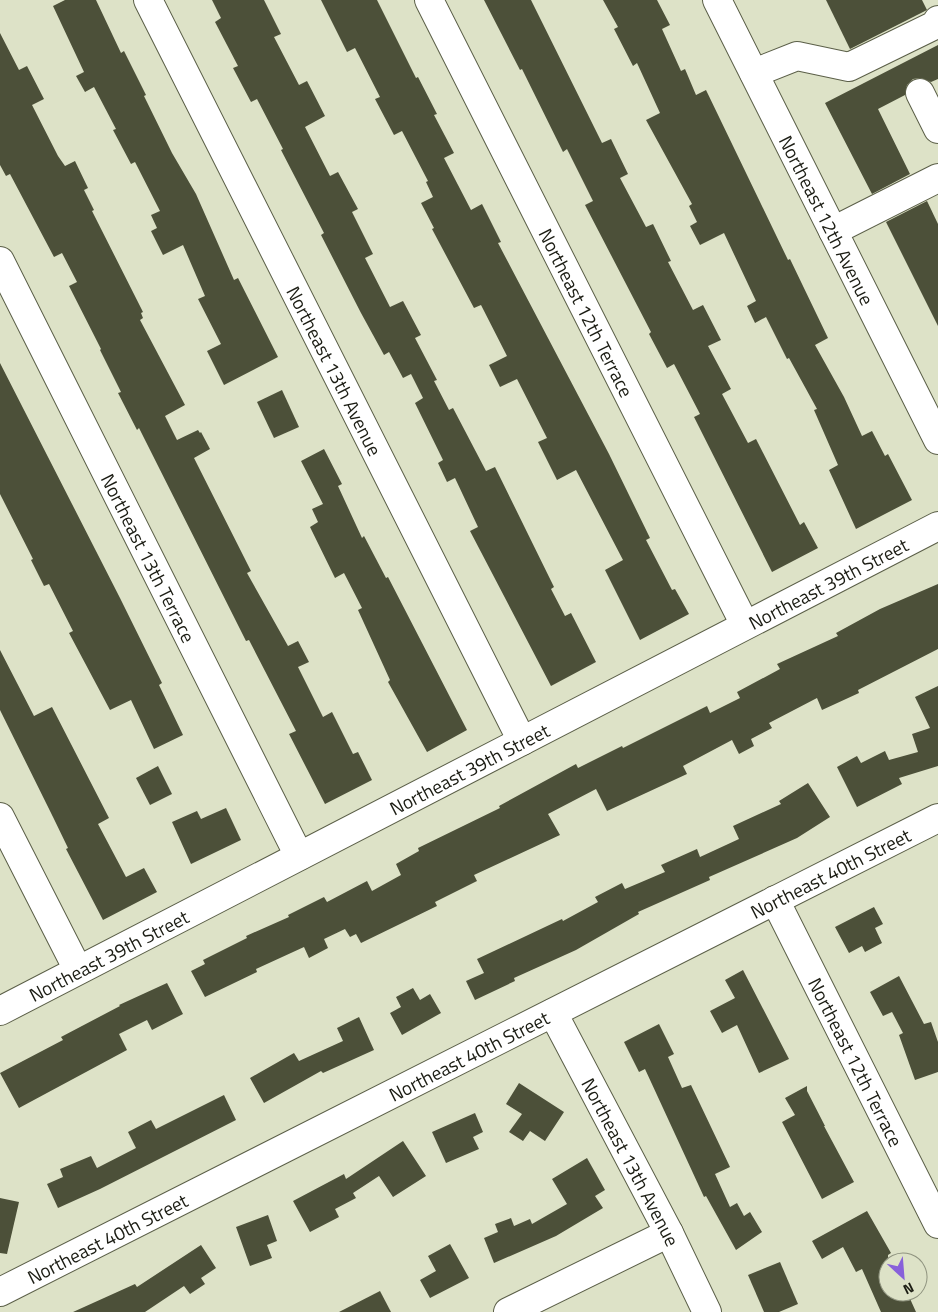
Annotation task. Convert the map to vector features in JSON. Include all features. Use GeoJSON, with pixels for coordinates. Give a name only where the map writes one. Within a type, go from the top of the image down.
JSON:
{"type":"FeatureCollection","features":[{"type":"Feature","properties":{"kind":"street","name":"Northeast 13th Avenue"},"geometry":{"type":"LineString","coordinates":[[148,0],[522,741]]}},
{"type":"Feature","properties":{"kind":"street","name":"Northeast 12th Terrace"},"geometry":{"type":"LineString","coordinates":[[429,0],[745,625]]}},
{"type":"Feature","properties":{"kind":"street","name":"Northeast 12th Avenue"},"geometry":{"type":"LineString","coordinates":[[717,0],[938,440]]}},
{"type":"Feature","properties":{"kind":"street"},"geometry":{"type":"LineString","coordinates":[[754,73],[797,56],[849,67],[935,25],[938,20]]}},
{"type":"Feature","properties":{"kind":"street"},"geometry":{"type":"LineString","coordinates":[[920,93],[938,129]]}},
{"type":"Feature","properties":{"kind":"street"},"geometry":{"type":"LineString","coordinates":[[833,231],[938,178]]}},
{"type":"Feature","properties":{"kind":"street","name":"Northeast 13th Terrace"},"geometry":{"type":"LineString","coordinates":[[0,261],[300,856]]}},
{"type":"Feature","properties":{"kind":"street","name":"Northeast 39th Street"},"geometry":{"type":"LineString","coordinates":[[0,1011],[938,526]]}},
{"type":"Feature","properties":{"kind":"street"},"geometry":{"type":"LineString","coordinates":[[0,817],[78,970]]}},
{"type":"Feature","properties":{"kind":"street","name":"Northeast 40th Street"},"geometry":{"type":"LineString","coordinates":[[0,1292],[938,818]]}},
{"type":"Feature","properties":{"kind":"street","name":"Northeast 12th Terrace"},"geometry":{"type":"LineString","coordinates":[[775,900],[938,1224]]}},
{"type":"Feature","properties":{"kind":"street","name":"Northeast 13th Avenue"},"geometry":{"type":"LineString","coordinates":[[553,1013],[669,1233],[707,1312]]}},
{"type":"Feature","properties":{"kind":"street"},"geometry":{"type":"LineString","coordinates":[[508,1312],[669,1233]]}},
{"type":"Feature","properties":{"kind":"building"},"geometry":{"type":"Polygon","coordinates":[[[65,0],[96,0],[121,53],[124,51],[146,95],[144,96],[172,153],[196,194],[234,280],[238,278],[278,357],[224,385],[207,351],[221,344],[198,299],[205,296],[183,245],[163,255],[151,231],[157,228],[151,215],[160,211],[135,162],[131,164],[113,130],[116,129],[94,87],[85,92],[76,76],[84,72],[53,6],[65,0]]]}},
{"type":"Feature","properties":{"kind":"building"},"geometry":{"type":"Polygon","coordinates":[[[212,0],[264,0],[281,34],[274,37],[299,85],[307,81],[325,116],[305,127],[330,176],[338,172],[358,209],[352,212],[373,254],[365,258],[390,307],[403,301],[421,335],[415,338],[437,380],[434,381],[449,410],[453,408],[486,471],[495,467],[554,587],[551,589],[565,616],[571,613],[596,662],[551,686],[470,531],[478,527],[455,478],[447,482],[438,463],[443,460],[415,403],[423,398],[411,374],[403,378],[389,352],[384,355],[361,313],[321,235],[324,233],[257,99],[251,102],[233,68],[238,66],[215,22],[221,18],[212,0]]]}},
{"type":"Feature","properties":{"kind":"building"},"geometry":{"type":"Polygon","coordinates":[[[321,0],[377,0],[416,78],[418,77],[437,114],[434,115],[454,153],[444,158],[471,210],[482,204],[501,242],[498,243],[609,454],[650,538],[646,540],[672,590],[675,589],[689,614],[640,640],[605,570],[623,560],[576,470],[557,480],[538,442],[547,438],[517,379],[500,387],[489,365],[507,356],[481,305],[474,308],[432,229],[434,228],[421,203],[433,197],[426,182],[428,181],[402,131],[394,135],[375,99],[380,97],[355,48],[347,52],[321,0]]]}},
{"type":"Feature","properties":{"kind":"building"},"geometry":{"type":"Polygon","coordinates":[[[484,0],[531,0],[602,143],[611,139],[628,174],[620,178],[646,227],[653,224],[671,261],[668,262],[693,310],[703,305],[721,340],[708,346],[731,389],[722,394],[748,443],[756,439],[800,525],[804,522],[818,548],[772,572],[694,417],[700,414],[674,364],[667,368],[649,334],[651,332],[585,205],[593,201],[567,149],[563,152],[522,69],[520,70],[484,0]]]}},
{"type":"Feature","properties":{"kind":"building"},"geometry":{"type":"Polygon","coordinates":[[[603,0],[657,0],[670,25],[662,29],[681,71],[685,69],[696,95],[706,90],[828,338],[815,345],[844,397],[862,436],[872,431],[885,456],[888,454],[912,500],[856,529],[829,470],[838,465],[814,410],[817,409],[789,358],[787,359],[766,317],[755,323],[747,306],[756,301],[724,233],[700,245],[690,226],[697,222],[689,206],[692,204],[646,120],[660,113],[637,63],[633,66],[614,29],[618,27],[603,0]]]}},
{"type":"Feature","properties":{"kind":"building"},"geometry":{"type":"Polygon","coordinates":[[[826,0],[922,0],[927,10],[850,49],[826,0]]]}},
{"type":"Feature","properties":{"kind":"building"},"geometry":{"type":"Polygon","coordinates":[[[0,33],[19,70],[27,66],[44,99],[32,105],[58,156],[65,166],[75,161],[88,188],[84,190],[94,210],[92,211],[143,312],[141,313],[143,318],[140,320],[185,405],[165,416],[177,440],[198,430],[201,432],[210,449],[194,458],[251,571],[247,573],[288,646],[298,641],[309,662],[298,667],[323,717],[332,712],[353,754],[358,752],[372,780],[325,804],[289,734],[296,731],[249,640],[246,641],[139,428],[137,430],[118,393],[121,392],[69,286],[77,282],[62,253],[54,257],[10,174],[6,176],[0,165],[0,33]]]}},
{"type":"Feature","properties":{"kind":"building"},"geometry":{"type":"Polygon","coordinates":[[[938,45],[938,79],[931,82],[921,78],[913,79],[907,85],[905,95],[878,109],[910,174],[872,194],[825,103],[938,45]]]}},
{"type":"Feature","properties":{"kind":"building"},"geometry":{"type":"Polygon","coordinates":[[[927,201],[938,224],[938,326],[886,222],[927,201]]]}},
{"type":"Feature","properties":{"kind":"building"},"geometry":{"type":"Polygon","coordinates":[[[0,363],[162,683],[159,685],[183,735],[154,749],[131,700],[110,710],[69,633],[73,631],[49,584],[44,586],[31,560],[33,559],[0,494],[0,363]]]}},
{"type":"Feature","properties":{"kind":"building"},"geometry":{"type":"Polygon","coordinates":[[[282,390],[299,427],[274,438],[257,402],[282,390]]]}},
{"type":"Feature","properties":{"kind":"building"},"geometry":{"type":"Polygon","coordinates":[[[324,449],[342,484],[338,486],[362,538],[364,536],[386,578],[388,577],[467,730],[427,752],[388,682],[390,680],[358,610],[362,608],[344,573],[335,578],[310,527],[318,522],[312,509],[323,504],[301,461],[324,449]]]}},
{"type":"Feature","properties":{"kind":"building"},"geometry":{"type":"Polygon","coordinates":[[[938,584],[938,649],[858,690],[859,693],[822,710],[817,698],[769,723],[772,728],[751,739],[754,746],[739,754],[732,740],[683,766],[687,774],[607,811],[596,789],[548,814],[560,835],[474,875],[477,881],[435,902],[437,906],[361,943],[356,934],[350,937],[345,929],[324,939],[328,948],[309,958],[304,947],[256,969],[257,972],[205,997],[191,971],[205,964],[203,960],[247,938],[246,936],[289,917],[288,915],[324,897],[327,902],[367,881],[372,891],[401,875],[396,864],[419,851],[418,848],[500,808],[499,806],[576,764],[578,768],[707,706],[710,713],[740,698],[737,692],[780,669],[777,664],[838,636],[836,633],[880,609],[938,584]]]}},
{"type":"Feature","properties":{"kind":"building"},"geometry":{"type":"Polygon","coordinates":[[[0,650],[34,716],[52,707],[109,818],[98,824],[126,877],[144,868],[157,892],[103,920],[66,849],[68,848],[0,710],[0,650]]]}},
{"type":"Feature","properties":{"kind":"building"},"geometry":{"type":"Polygon","coordinates":[[[938,686],[938,766],[899,778],[902,784],[857,807],[837,767],[857,756],[861,763],[885,751],[889,760],[918,752],[912,734],[930,728],[915,697],[938,686]]]}},
{"type":"Feature","properties":{"kind":"building"},"geometry":{"type":"Polygon","coordinates":[[[158,766],[172,794],[150,805],[136,778],[158,766]]]}},
{"type":"Feature","properties":{"kind":"building"},"geometry":{"type":"Polygon","coordinates":[[[808,783],[830,817],[797,838],[709,877],[710,880],[638,912],[639,914],[576,950],[514,978],[515,981],[475,1000],[466,981],[484,973],[477,959],[562,919],[563,921],[598,902],[595,897],[622,883],[625,889],[665,872],[661,865],[697,849],[700,857],[739,839],[733,826],[781,804],[779,801],[808,783]]]}},
{"type":"Feature","properties":{"kind":"building"},"geometry":{"type":"Polygon","coordinates":[[[226,808],[241,840],[191,864],[172,822],[197,811],[201,819],[226,808]]]}},
{"type":"Feature","properties":{"kind":"building"},"geometry":{"type":"Polygon","coordinates":[[[874,907],[883,924],[875,928],[882,943],[865,952],[862,946],[849,953],[835,927],[874,907]]]}},
{"type":"Feature","properties":{"kind":"building"},"geometry":{"type":"Polygon","coordinates":[[[743,970],[789,1059],[759,1073],[737,1025],[722,1033],[710,1011],[735,998],[725,980],[743,970]]]}},
{"type":"Feature","properties":{"kind":"building"},"geometry":{"type":"Polygon","coordinates":[[[899,976],[924,1024],[931,1022],[938,1042],[938,1072],[915,1080],[899,1035],[903,1033],[892,1012],[883,1016],[870,992],[899,976]]]}},
{"type":"Feature","properties":{"kind":"building"},"geometry":{"type":"Polygon","coordinates":[[[167,983],[183,1014],[152,1030],[147,1020],[119,1034],[127,1050],[19,1108],[0,1073],[63,1040],[61,1037],[119,1005],[167,983]]]}},
{"type":"Feature","properties":{"kind":"building"},"geometry":{"type":"Polygon","coordinates":[[[413,988],[420,1000],[430,994],[441,1013],[402,1035],[390,1013],[401,1007],[396,997],[413,988]]]}},
{"type":"Feature","properties":{"kind":"building"},"geometry":{"type":"Polygon","coordinates":[[[359,1017],[374,1050],[323,1073],[321,1071],[264,1103],[250,1078],[294,1053],[299,1061],[343,1041],[337,1028],[359,1017]]]}},
{"type":"Feature","properties":{"kind":"building"},"geometry":{"type":"Polygon","coordinates":[[[659,1024],[674,1054],[668,1057],[682,1088],[691,1085],[730,1167],[715,1174],[730,1207],[737,1203],[744,1216],[750,1212],[762,1232],[736,1250],[706,1196],[704,1197],[645,1069],[639,1072],[624,1042],[659,1024]]]}},
{"type":"Feature","properties":{"kind":"building"},"geometry":{"type":"Polygon","coordinates":[[[519,1083],[564,1112],[545,1141],[530,1131],[523,1141],[509,1132],[522,1114],[506,1104],[519,1083]]]}},
{"type":"Feature","properties":{"kind":"building"},"geometry":{"type":"Polygon","coordinates":[[[807,1086],[807,1091],[824,1126],[854,1182],[822,1199],[782,1122],[795,1115],[785,1098],[807,1086]]]}},
{"type":"Feature","properties":{"kind":"building"},"geometry":{"type":"Polygon","coordinates":[[[224,1095],[236,1120],[100,1189],[58,1208],[47,1184],[63,1177],[60,1169],[91,1156],[97,1168],[136,1148],[128,1132],[151,1120],[156,1129],[224,1095]]]}},
{"type":"Feature","properties":{"kind":"building"},"geometry":{"type":"Polygon","coordinates":[[[475,1113],[483,1132],[473,1137],[479,1149],[446,1163],[432,1132],[475,1113]]]}},
{"type":"Feature","properties":{"kind":"building"},"geometry":{"type":"Polygon","coordinates":[[[403,1141],[426,1176],[393,1197],[379,1176],[353,1193],[356,1198],[335,1209],[339,1217],[310,1232],[293,1201],[344,1174],[346,1179],[403,1141]]]}},
{"type":"Feature","properties":{"kind":"building"},"geometry":{"type":"Polygon","coordinates":[[[587,1158],[605,1190],[595,1196],[603,1208],[556,1236],[494,1263],[484,1238],[498,1232],[495,1224],[511,1218],[514,1226],[530,1219],[532,1224],[567,1204],[552,1179],[587,1158]]]}},
{"type":"Feature","properties":{"kind":"building"},"geometry":{"type":"Polygon","coordinates":[[[0,1198],[19,1202],[7,1254],[0,1253],[0,1198]]]}},
{"type":"Feature","properties":{"kind":"building"},"geometry":{"type":"Polygon","coordinates":[[[867,1211],[890,1252],[878,1252],[878,1302],[912,1302],[916,1312],[881,1312],[862,1269],[856,1272],[843,1247],[822,1259],[812,1241],[867,1211]]]}},
{"type":"Feature","properties":{"kind":"building"},"geometry":{"type":"Polygon","coordinates":[[[268,1215],[277,1241],[267,1245],[272,1258],[250,1266],[236,1227],[268,1215]]]}},
{"type":"Feature","properties":{"kind":"building"},"geometry":{"type":"Polygon","coordinates":[[[450,1244],[469,1278],[430,1298],[420,1280],[436,1271],[428,1256],[450,1244]]]}},
{"type":"Feature","properties":{"kind":"building"},"geometry":{"type":"Polygon","coordinates":[[[201,1245],[216,1268],[201,1278],[205,1284],[190,1294],[184,1286],[145,1312],[73,1312],[135,1284],[137,1287],[201,1245]]]}},
{"type":"Feature","properties":{"kind":"building"},"geometry":{"type":"Polygon","coordinates":[[[780,1262],[798,1304],[779,1312],[764,1312],[748,1275],[780,1262]]]}},
{"type":"Feature","properties":{"kind":"building"},"geometry":{"type":"Polygon","coordinates":[[[380,1291],[391,1312],[339,1312],[380,1291]]]}}]}
